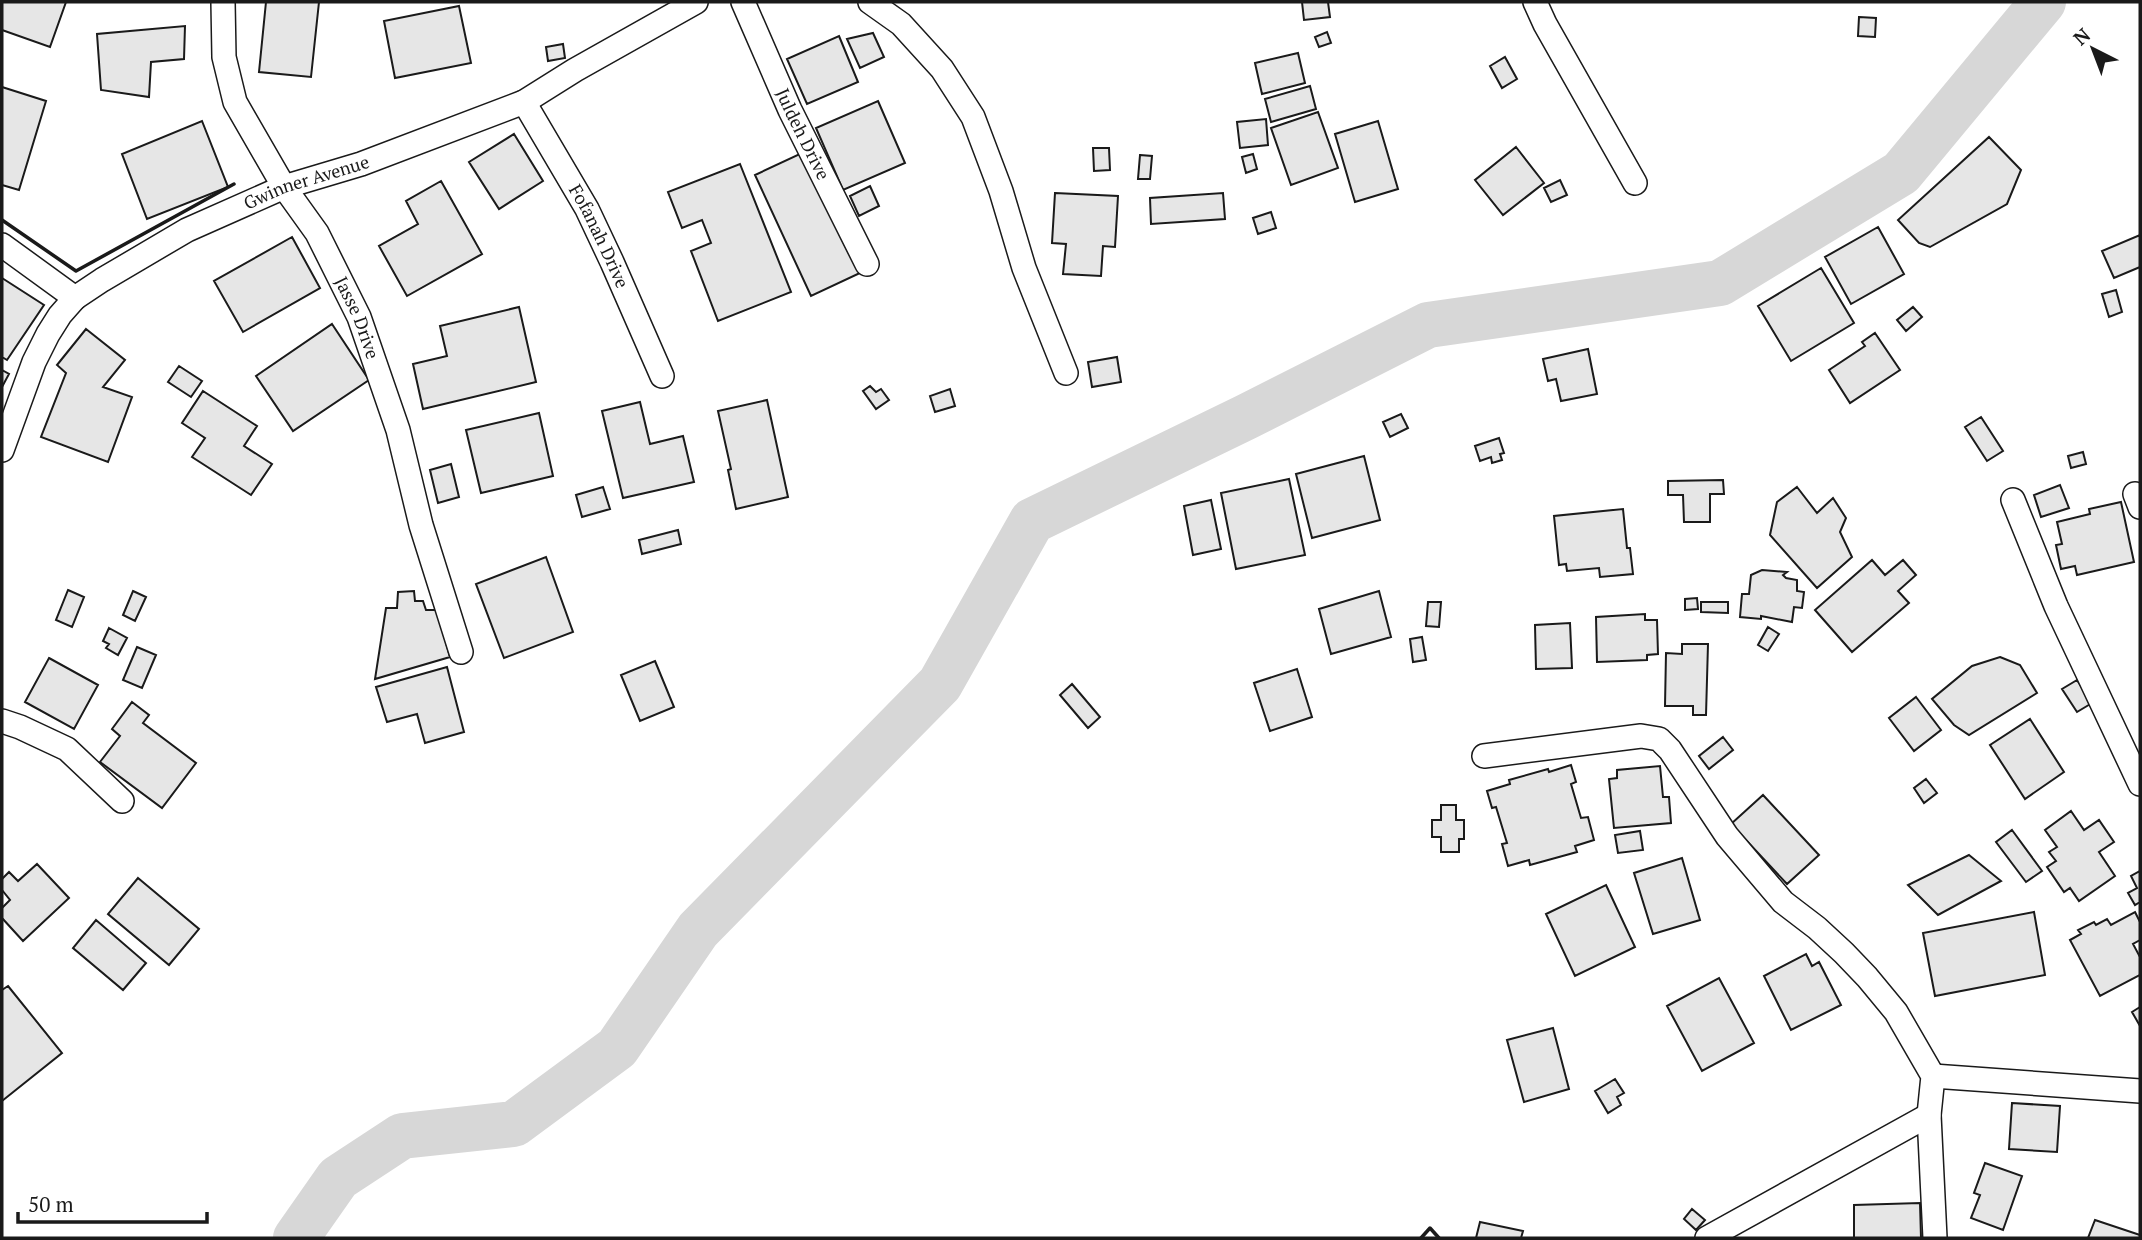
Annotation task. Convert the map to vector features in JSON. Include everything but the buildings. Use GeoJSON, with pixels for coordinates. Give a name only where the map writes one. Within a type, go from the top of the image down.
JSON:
{"type":"FeatureCollection","features":[{"type":"Feature","properties":{"kind":"street","name":"Jasse Drive"},"geometry":{"type":"LineString","coordinates":[[223,2],[224,57],[235,102],[284,187],[317,233],[359,317],[398,430],[421,525],[461,652]]}},
{"type":"Feature","properties":{"kind":"street","name":"Gwinner Avenue"},"geometry":{"type":"LineString","coordinates":[[2,450],[34,362],[60,315],[75,298],[102,280],[187,230],[284,187],[361,164],[524,102],[575,70],[656,12],[696,2]]}},
{"type":"Feature","properties":{"kind":"street","name":"Juldeh Drive"},"geometry":{"type":"LineString","coordinates":[[743,2],[790,110],[867,264]]}},
{"type":"Feature","properties":{"kind":"street"},"geometry":{"type":"LineString","coordinates":[[870,2],[901,24],[942,69],[972,117],[1001,191],[1024,268],[1066,373]]}},
{"type":"Feature","properties":{"kind":"street"},"geometry":{"type":"LineString","coordinates":[[1535,2],[1636,183]]}},
{"type":"Feature","properties":{"kind":"street","name":"Fofanah Drive"},"geometry":{"type":"LineString","coordinates":[[524,102],[587,209],[662,376]]}},
{"type":"Feature","properties":{"kind":"street"},"geometry":{"type":"LineString","coordinates":[[2,245],[75,298]]}},
{"type":"Feature","properties":{"kind":"street"},"geometry":{"type":"LineString","coordinates":[[2013,500],[2056,606],[2140,784]]}},
{"type":"Feature","properties":{"kind":"street"},"geometry":{"type":"LineString","coordinates":[[2,720],[67,749],[122,801]]}},
{"type":"Feature","properties":{"kind":"street"},"geometry":{"type":"LineString","coordinates":[[1484,756],[1641,736],[1659,739],[1670,750],[1727,836],[1783,902],[1844,953],[1896,1012],[1933,1076],[1929,1115],[1935,1238]]}},
{"type":"Feature","properties":{"kind":"street"},"geometry":{"type":"LineString","coordinates":[[1933,1076],[2140,1091]]}},
{"type":"Feature","properties":{"kind":"street"},"geometry":{"type":"LineString","coordinates":[[1707,1238],[1929,1115]]}},
{"type":"Feature","properties":{"kind":"waterway"},"geometry":{"type":"LineString","coordinates":[[296,1238],[338,1178],[402,1136],[514,1124],[617,1048],[698,930],[940,684],[1032,521],[1428,325],[1720,283],[1901,173],[2043,2]]}},
{"type":"Feature","properties":{"kind":"wall"},"geometry":{"type":"LineString","coordinates":[[2,220],[76,271],[234,184]]}},
{"type":"Feature","properties":{"kind":"wall"},"geometry":{"type":"LineString","coordinates":[[1421,1238],[1430,1228],[1439,1238]]}}]}
